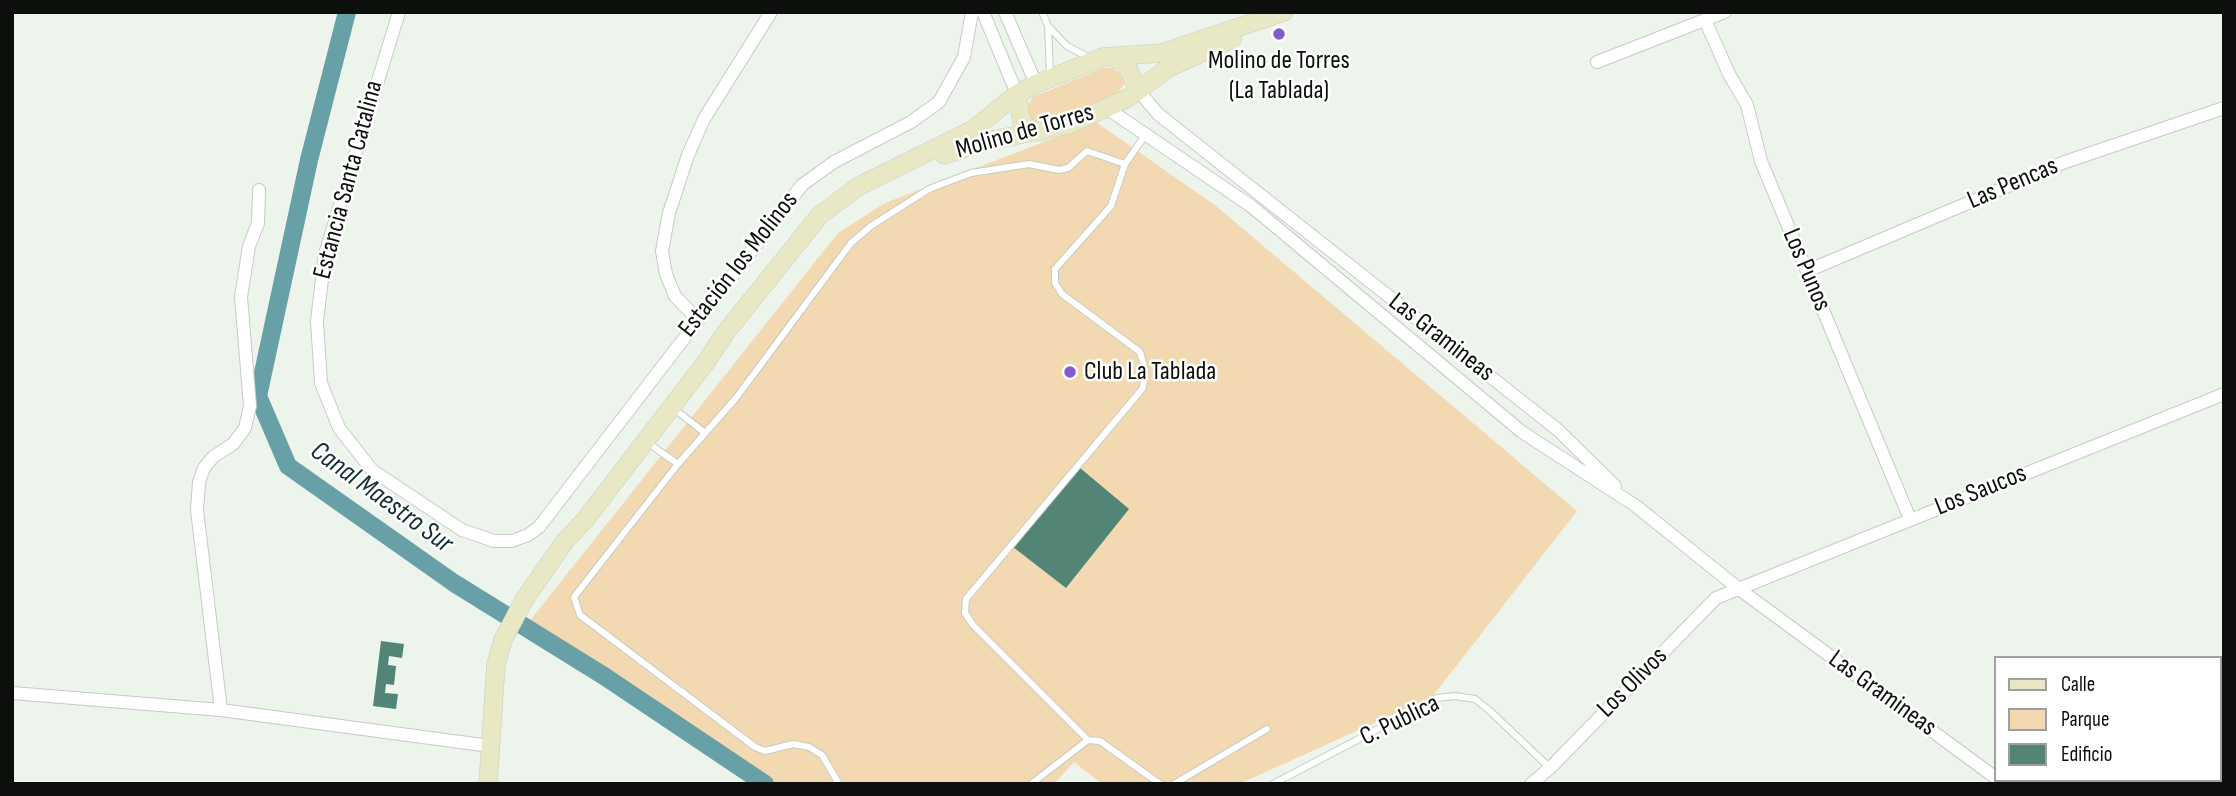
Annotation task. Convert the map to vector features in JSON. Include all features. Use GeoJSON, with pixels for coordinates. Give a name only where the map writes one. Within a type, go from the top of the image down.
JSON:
{"type":"FeatureCollection","features":[{"type":"Feature","properties":{"kind":"main road","name":"Molino de Torres"},"geometry":{"type":"LineString","coordinates":[[910,164],[977,144],[1045,132],[1108,109],[1168,68],[1284,12]]}},
{"type":"Feature","properties":{"kind":"main road","name":"Molino de Torres"},"geometry":{"type":"LineString","coordinates":[[565,541],[646,441],[796,242],[826,210],[859,186],[910,164],[982,124],[1017,94],[1043,81],[1102,58],[1162,53],[1284,12]]}},
{"type":"Feature","properties":{"kind":"main road"},"geometry":{"type":"LineString","coordinates":[[1102,58],[1125,62],[1138,90]]}},
{"type":"Feature","properties":{"kind":"main road"},"geometry":{"type":"LineString","coordinates":[[1017,94],[1022,123],[1032,131],[1045,132]]}},
{"type":"Feature","properties":{"kind":"main road","name":"Molino de Torres"},"geometry":{"type":"LineString","coordinates":[[488,784],[494,675],[498,652],[508,628],[587,506],[701,358],[726,332]]}},
{"type":"Feature","properties":{"kind":"street","name":"Estancia Santa Catalina"},"geometry":{"type":"LineString","coordinates":[[399,12],[325,254],[317,321],[321,383],[339,428],[372,470],[463,530],[494,541],[512,541]]}},
{"type":"Feature","properties":{"kind":"street"},"geometry":{"type":"LineString","coordinates":[[696,318],[675,296],[666,274],[662,251],[669,213],[688,155],[704,119],[771,12]]}},
{"type":"Feature","properties":{"kind":"street","name":"Estación los Molinos"},"geometry":{"type":"LineString","coordinates":[[512,541],[539,527],[696,318],[802,185],[834,162],[911,122],[939,102],[964,57],[972,12]]}},
{"type":"Feature","properties":{"kind":"street"},"geometry":{"type":"LineString","coordinates":[[983,12],[1017,94]]}},
{"type":"Feature","properties":{"kind":"street"},"geometry":{"type":"LineString","coordinates":[[1005,12],[1043,81]]}},
{"type":"Feature","properties":{"kind":"street"},"geometry":{"type":"LineString","coordinates":[[1597,62],[1725,12]]}},
{"type":"Feature","properties":{"kind":"street","name":"Los Punos"},"geometry":{"type":"LineString","coordinates":[[1706,20],[1729,74],[1747,105],[1758,154],[1910,519]]}},
{"type":"Feature","properties":{"kind":"street","name":"Las Gramineas"},"geometry":{"type":"LineString","coordinates":[[1138,90],[1158,114],[1558,430],[1636,506],[1739,589],[1994,776]]}},
{"type":"Feature","properties":{"kind":"street","name":"Las Pencas"},"geometry":{"type":"LineString","coordinates":[[1807,271],[2065,162],[2224,108]]}},
{"type":"Feature","properties":{"kind":"street"},"geometry":{"type":"LineString","coordinates":[[1108,109],[1146,134]]}},
{"type":"Feature","properties":{"kind":"street","name":"Las Gramineas"},"geometry":{"type":"LineString","coordinates":[[1146,134],[1230,191],[1522,432],[1636,506]]}},
{"type":"Feature","properties":{"kind":"street"},"geometry":{"type":"LineString","coordinates":[[221,710],[197,510],[199,482],[204,468],[213,457],[233,444],[245,428],[250,406],[241,297],[249,246],[258,223],[259,190]]}},
{"type":"Feature","properties":{"kind":"street","name":"Los Saucos"},"geometry":{"type":"LineString","coordinates":[[1739,589],[2224,394]]}},
{"type":"Feature","properties":{"kind":"street","name":"Los Olivos"},"geometry":{"type":"LineString","coordinates":[[1531,784],[1550,768],[1709,604],[1739,589]]}},
{"type":"Feature","properties":{"kind":"street"},"geometry":{"type":"LineString","coordinates":[[12,694],[221,710],[490,746]]}},
{"type":"Feature","properties":{"kind":"lane"},"geometry":{"type":"LineString","coordinates":[[1042,12],[1048,26],[1075,52],[1102,58]]}},
{"type":"Feature","properties":{"kind":"lane"},"geometry":{"type":"LineString","coordinates":[[1043,81],[1048,26]]}},
{"type":"Feature","properties":{"kind":"lane"},"geometry":{"type":"LineString","coordinates":[[1146,134],[1125,164],[1111,206],[1055,269],[1055,283],[1062,294],[1140,352],[1145,369],[1143,387],[966,598],[965,612],[973,625],[1088,740],[1100,741],[1160,784]]}},
{"type":"Feature","properties":{"kind":"lane"},"geometry":{"type":"LineString","coordinates":[[839,784],[822,755],[809,747],[793,744],[765,751],[755,747],[580,615],[575,607],[574,597],[678,464],[736,398],[851,243],[900,206],[929,189],[971,173],[1029,164],[1059,170],[1068,168],[1087,151],[1125,164]]}},
{"type":"Feature","properties":{"kind":"lane"},"geometry":{"type":"LineString","coordinates":[[672,407],[705,433]]}},
{"type":"Feature","properties":{"kind":"lane"},"geometry":{"type":"LineString","coordinates":[[646,441],[678,464]]}},
{"type":"Feature","properties":{"kind":"lane","name":"C. Publica"},"geometry":{"type":"LineString","coordinates":[[1273,784],[1437,698],[1455,696],[1475,699],[1550,768]]}},
{"type":"Feature","properties":{"kind":"lane"},"geometry":{"type":"LineString","coordinates":[[1174,784],[1267,729]]}},
{"type":"Feature","properties":{"kind":"lane"},"geometry":{"type":"LineString","coordinates":[[1031,784],[1088,740]]}},
{"type":"Feature","properties":{"kind":"green space"},"geometry":{"type":"Polygon","coordinates":[[[1103,68],[1113,68],[1121,74],[1124,84],[1116,96],[1045,125],[1031,120],[1027,106],[1033,97],[1103,68]]]}},
{"type":"Feature","properties":{"kind":"green space","name":"Club La Tablada"},"geometry":{"type":"Polygon","coordinates":[[[1096,122],[1216,206],[1577,511],[1432,697],[1239,784],[1102,784],[1074,762],[1054,784],[771,784],[528,623],[838,233],[885,203],[1096,122]]]}},
{"type":"Feature","properties":{"kind":"building"},"geometry":{"type":"Polygon","coordinates":[[[1079,467],[1129,509],[1066,588],[1013,547],[1079,467]]]}},
{"type":"Feature","properties":{"kind":"building"},"geometry":{"type":"Polygon","coordinates":[[[381,641],[404,644],[402,658],[389,656],[388,665],[396,666],[394,685],[386,684],[385,693],[398,694],[396,709],[373,706],[381,641]]]}},
{"type":"Feature","properties":{"kind":"waterway","name":"Canal Maestro Sur"},"geometry":{"type":"LineString","coordinates":[[347,12],[309,160],[258,396],[288,466],[454,583],[604,676],[765,784]]}},
{"type":"Feature","properties":{"kind":"place","name":"Molino de Torres (La Tablada)"},"geometry":{"type":"Point","coordinates":[1279,34]}},
{"type":"Feature","properties":{"kind":"place","name":"Club La Tablada"},"geometry":{"type":"Point","coordinates":[1070,372]}}]}
